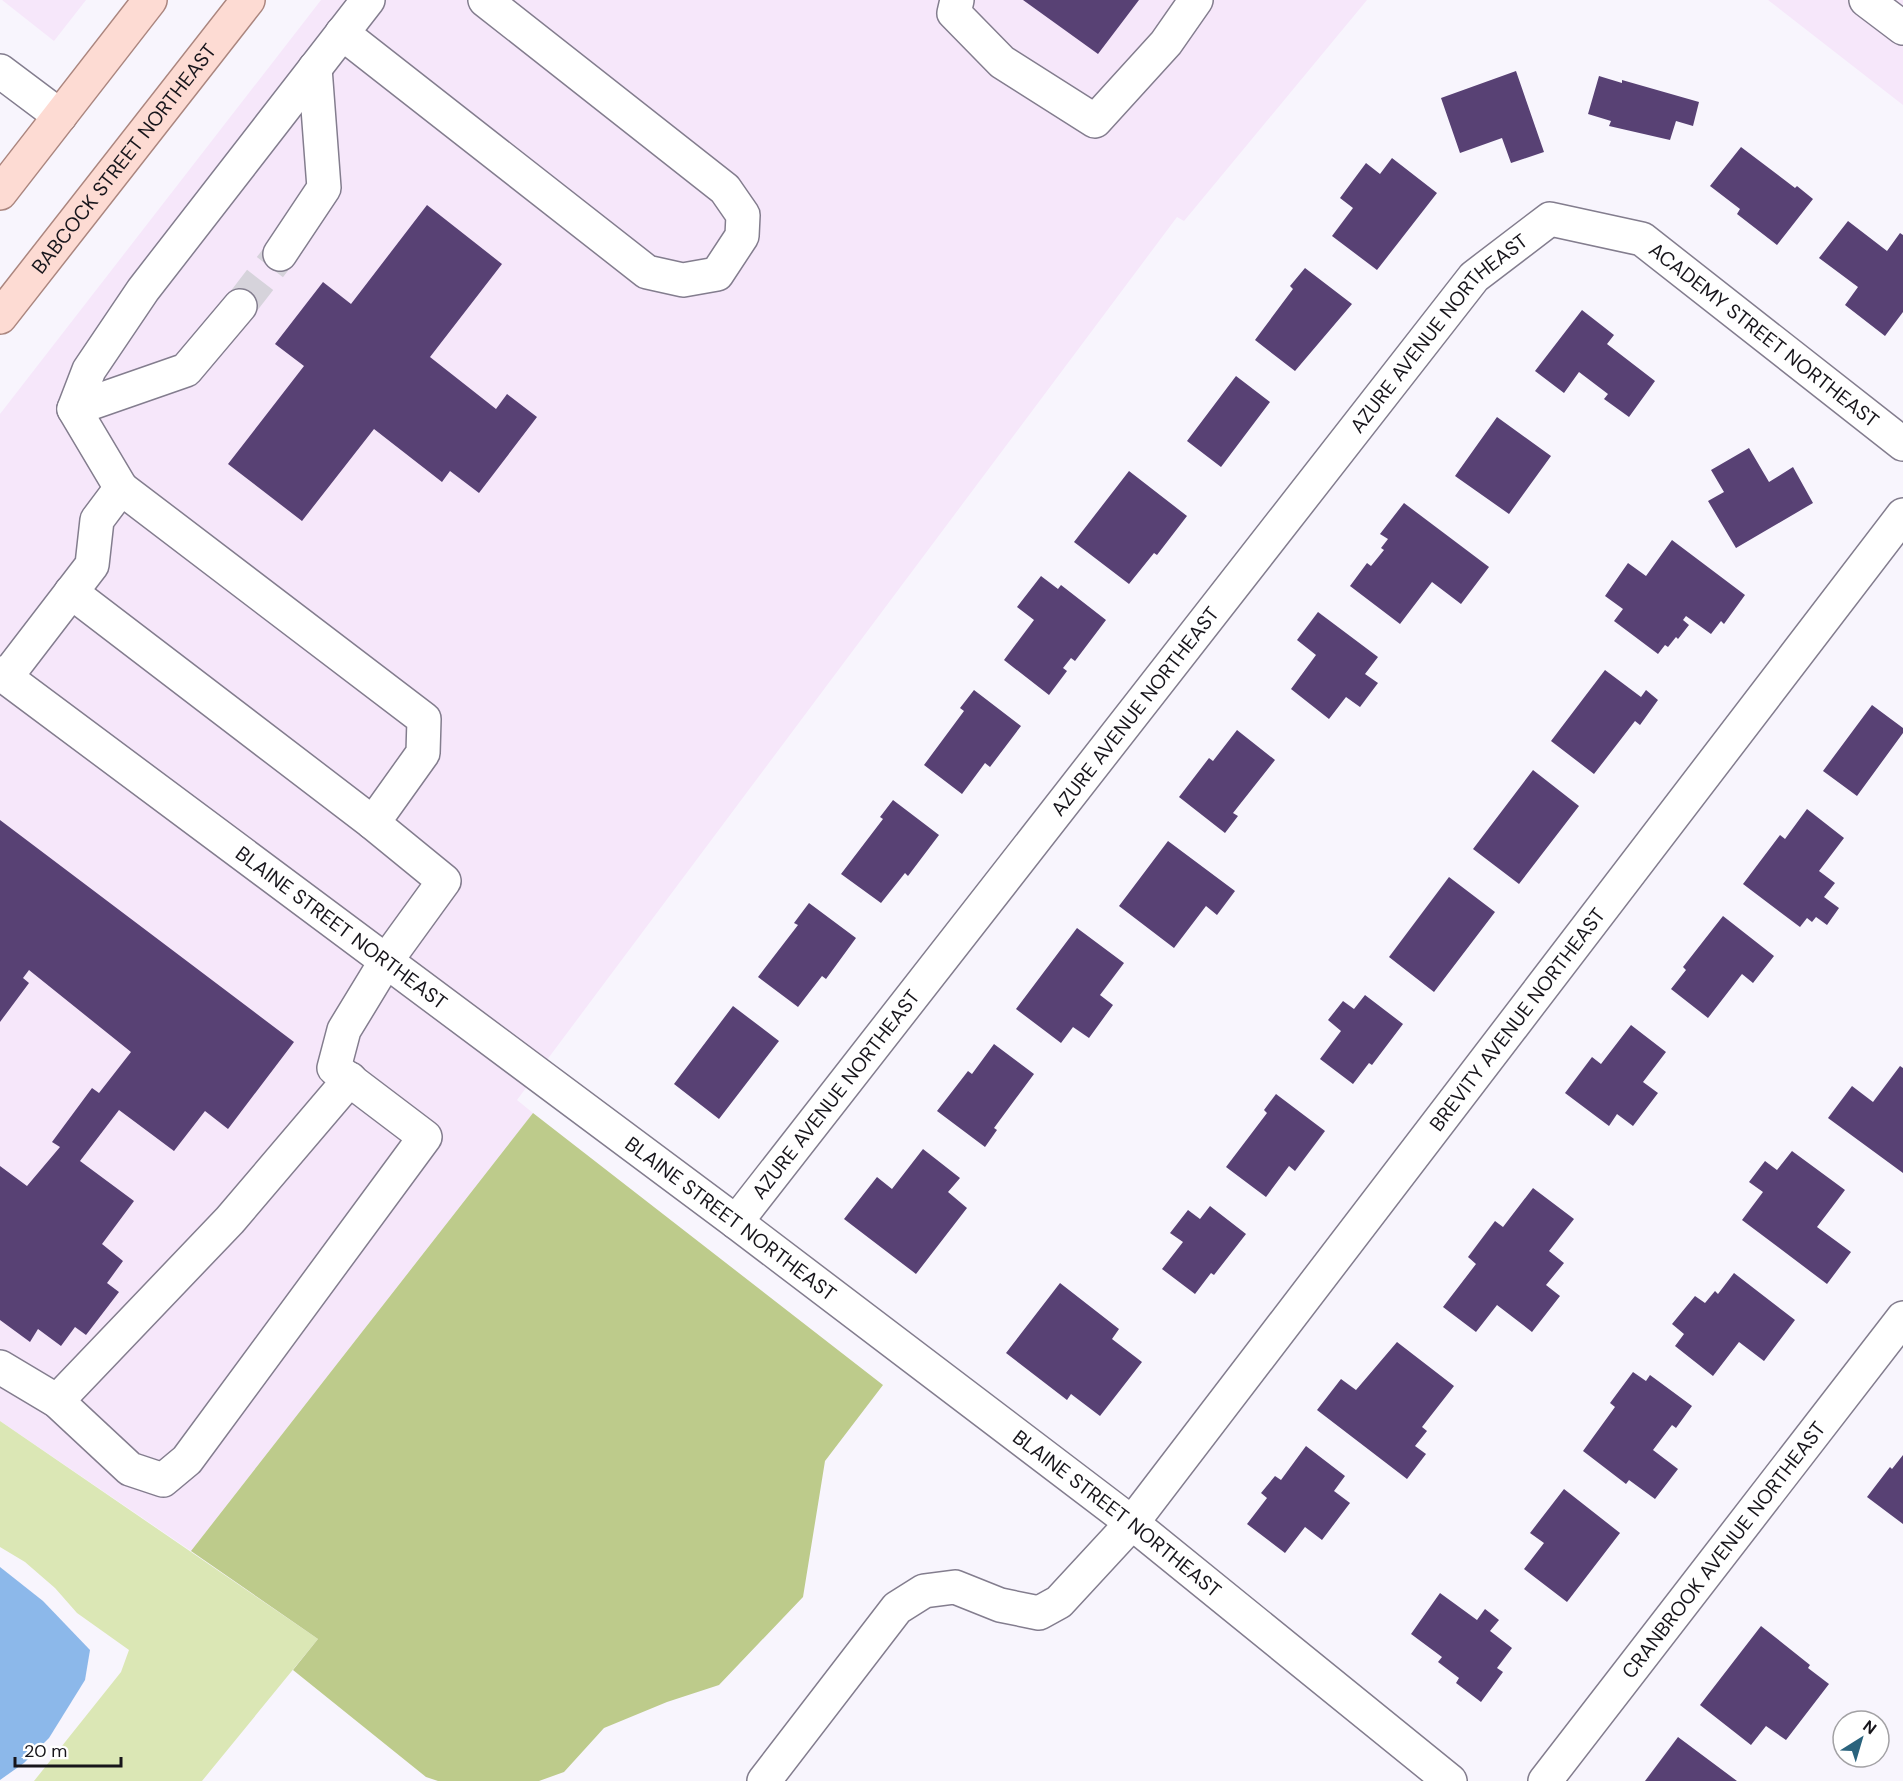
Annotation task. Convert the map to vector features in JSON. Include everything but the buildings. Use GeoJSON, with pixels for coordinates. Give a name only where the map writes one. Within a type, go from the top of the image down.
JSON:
{"type":"FeatureCollection","features":[{"type":"Feature","properties":{"kind":"main road"},"geometry":{"type":"LineString","coordinates":[[0,193],[150,0]]}},
{"type":"Feature","properties":{"kind":"main road","name":"BABCOCK STREET NORTHEAST"},"geometry":{"type":"LineString","coordinates":[[0,317],[248,0]]}},
{"type":"Feature","properties":{"kind":"street"},"geometry":{"type":"LineString","coordinates":[[74,409],[88,370],[143,290],[368,0]]}},
{"type":"Feature","properties":{"kind":"street"},"geometry":{"type":"LineString","coordinates":[[342,33],[647,272],[683,280],[717,274],[742,237],[743,215],[725,189],[485,0]]}},
{"type":"Feature","properties":{"kind":"street"},"geometry":{"type":"LineString","coordinates":[[957,0],[954,13],[1002,62],[1095,121],[1166,43],[1196,0]]}},
{"type":"Feature","properties":{"kind":"street"},"geometry":{"type":"LineString","coordinates":[[1866,0],[1903,28]]}},
{"type":"Feature","properties":{"kind":"street"},"geometry":{"type":"LineString","coordinates":[[280,254],[324,188],[315,68]]}},
{"type":"Feature","properties":{"kind":"street"},"geometry":{"type":"LineString","coordinates":[[0,71],[60,116]]}},
{"type":"Feature","properties":{"kind":"street","name":"ACADEMY STREET NORTHEAST"},"geometry":{"type":"LineString","coordinates":[[1550,219],[1642,239],[1903,444]]}},
{"type":"Feature","properties":{"kind":"street","name":"AZURE AVENUE NORTHEAST"},"geometry":{"type":"LineString","coordinates":[[736,1222],[1474,277],[1550,219]]}},
{"type":"Feature","properties":{"kind":"street"},"geometry":{"type":"LineString","coordinates":[[74,409],[186,370],[240,306]]}},
{"type":"Feature","properties":{"kind":"street"},"geometry":{"type":"LineString","coordinates":[[74,409],[121,488],[424,719],[423,753],[373,823]]}},
{"type":"Feature","properties":{"kind":"street"},"geometry":{"type":"LineString","coordinates":[[3,675],[92,565],[97,520],[121,488]]}},
{"type":"Feature","properties":{"kind":"street","name":"BREVITY AVENUE NORTHEAST"},"geometry":{"type":"LineString","coordinates":[[764,1781],[897,1608],[924,1591],[955,1587],[1000,1605],[1039,1613],[1059,1602],[1132,1523],[1903,515]]}},
{"type":"Feature","properties":{"kind":"street"},"geometry":{"type":"LineString","coordinates":[[0,1367],[57,1401],[130,1468],[163,1480],[187,1460],[425,1137],[334,1068],[344,1030],[386,961],[444,881],[373,823],[71,592]]}},
{"type":"Feature","properties":{"kind":"street","name":"BLAINE STREET NORTHEAST"},"geometry":{"type":"LineString","coordinates":[[3,675],[736,1222],[1132,1523],[1450,1781]]}},
{"type":"Feature","properties":{"kind":"street"},"geometry":{"type":"LineString","coordinates":[[57,1401],[230,1221],[350,1079]]}},
{"type":"Feature","properties":{"kind":"street","name":"CRANBROOK AVENUE NORTHEAST"},"geometry":{"type":"LineString","coordinates":[[1545,1781],[1903,1318]]}},
{"type":"Feature","properties":{"kind":"shaded area"},"geometry":{"type":"Polygon","coordinates":[[[2,0],[86,0],[54,41],[2,0]]]}},
{"type":"Feature","properties":{"kind":"shaded area"},"geometry":{"type":"Polygon","coordinates":[[[321,0],[1367,0],[1184,221],[1177,217],[517,1100],[533,1113],[191,1551],[0,1421],[0,414],[321,0]]]}},
{"type":"Feature","properties":{"kind":"shaded area"},"geometry":{"type":"Polygon","coordinates":[[[1768,0],[1903,0],[1903,105],[1768,0]]]}},
{"type":"Feature","properties":{"kind":"green space"},"geometry":{"type":"Polygon","coordinates":[[[533,1113],[883,1385],[825,1461],[803,1597],[719,1685],[667,1702],[604,1728],[564,1772],[539,1781],[438,1781],[426,1777],[293,1670],[318,1639],[191,1551],[533,1113]]]}},
{"type":"Feature","properties":{"kind":"green space"},"geometry":{"type":"Polygon","coordinates":[[[0,1421],[318,1639],[202,1781],[34,1781],[121,1672],[129,1650],[77,1613],[55,1588],[25,1562],[0,1547],[0,1421]]]}},
{"type":"Feature","properties":{"kind":"water"},"geometry":{"type":"Polygon","coordinates":[[[0,1567],[43,1601],[90,1650],[85,1680],[49,1738],[24,1763],[0,1780],[0,1567]]]}},
{"type":"Feature","properties":{"kind":"tunnel"},"geometry":{"type":"LineString","coordinates":[[240,306],[280,254]]}}]}
